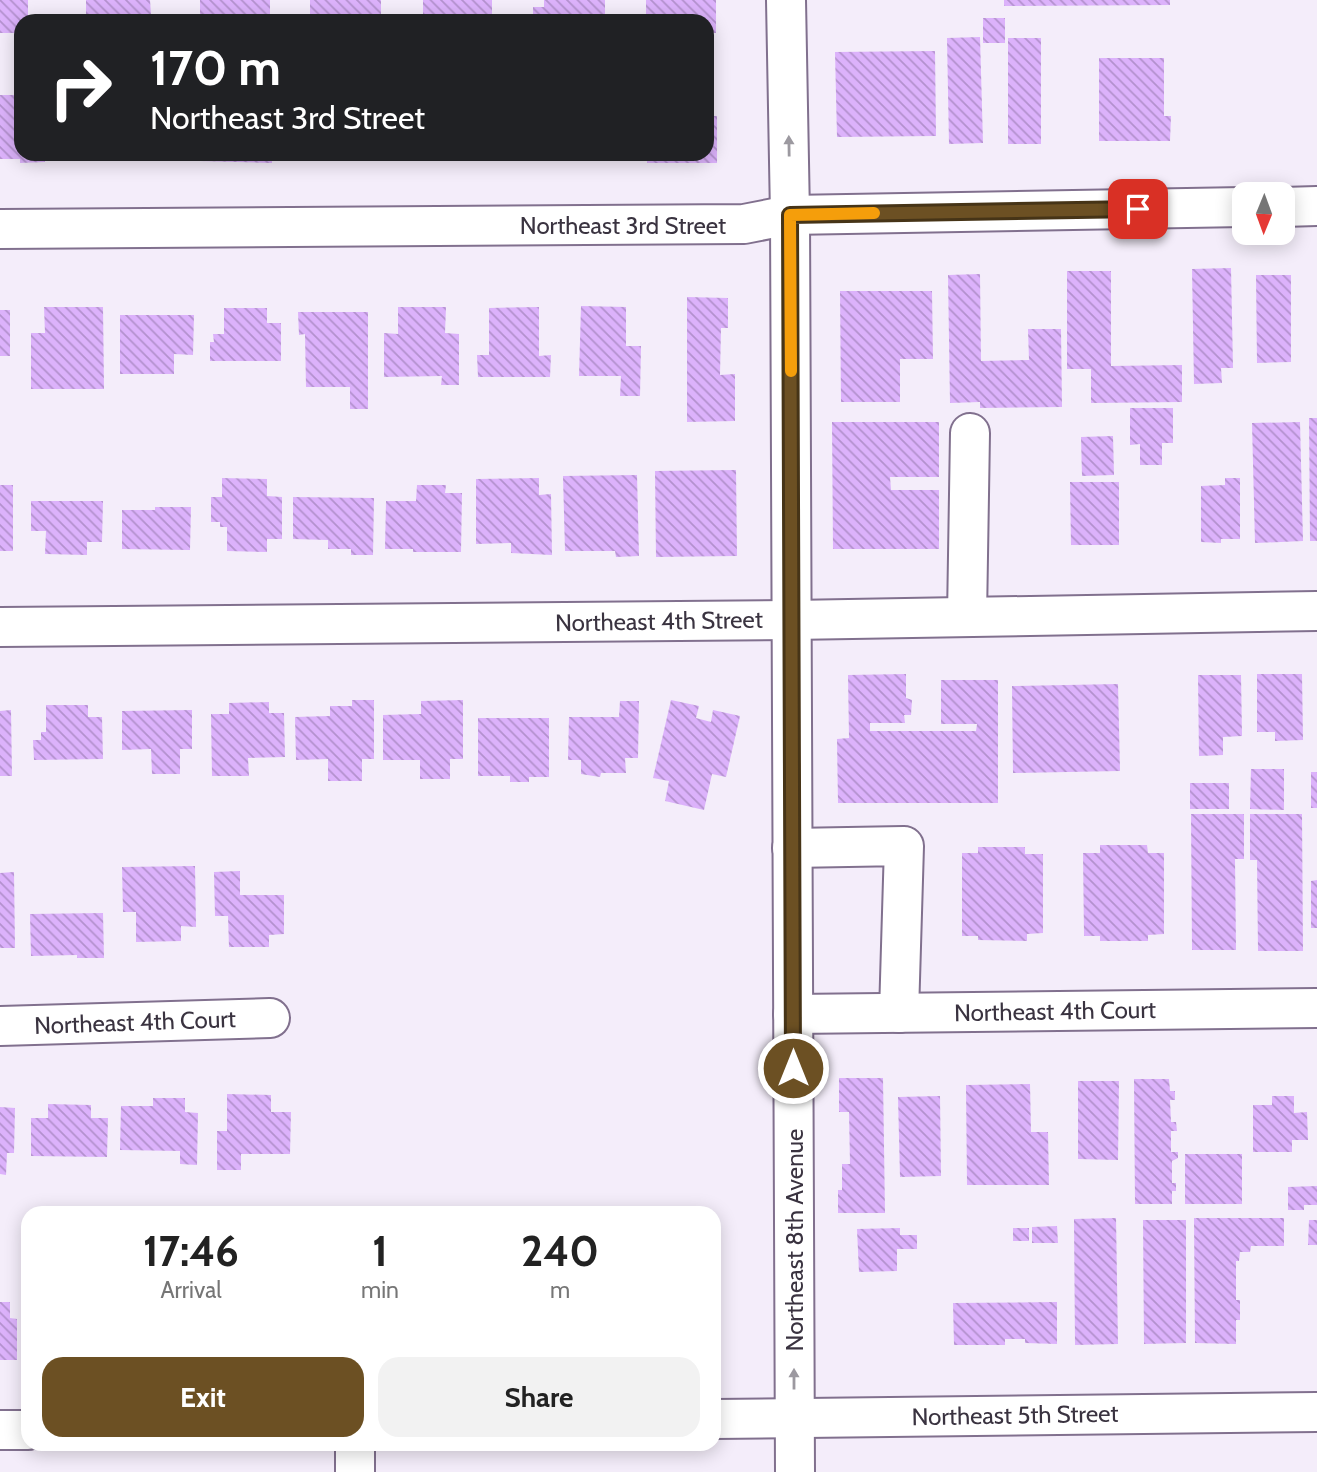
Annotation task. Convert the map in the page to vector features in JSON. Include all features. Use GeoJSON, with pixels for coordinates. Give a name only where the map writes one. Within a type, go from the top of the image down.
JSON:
{"type":"FeatureCollection","features":[{"type":"Feature","properties":{"kind":"street","name":"Northeast 8th Avenue"},"geometry":{"type":"LineString","coordinates":[[786,0],[790,215],[795,1472]]}},
{"type":"Feature","properties":{"kind":"street"},"geometry":{"type":"LineString","coordinates":[[1295,207],[1317,206]]}},
{"type":"Feature","properties":{"kind":"street","name":"Northeast 3rd Street"},"geometry":{"type":"LineString","coordinates":[[0,229],[744,224],[790,215],[1232,207]]}},
{"type":"Feature","properties":{"kind":"street"},"geometry":{"type":"LineString","coordinates":[[967,617],[970,432]]}},
{"type":"Feature","properties":{"kind":"street","name":"Northeast 4th Street"},"geometry":{"type":"LineString","coordinates":[[0,627],[792,620],[1317,611]]}},
{"type":"Feature","properties":{"kind":"street"},"geometry":{"type":"LineString","coordinates":[[792,848],[904,846],[899,1013]]}},
{"type":"Feature","properties":{"kind":"street","name":"Northeast 4th Court"},"geometry":{"type":"LineString","coordinates":[[793,1014],[1317,1008]]}},
{"type":"Feature","properties":{"kind":"street","name":"Northeast 4th Court"},"geometry":{"type":"LineString","coordinates":[[0,1027],[270,1018]]}},
{"type":"Feature","properties":{"kind":"street","name":"Northeast 5th Street"},"geometry":{"type":"LineString","coordinates":[[721,1419],[1317,1412]]}},
{"type":"Feature","properties":{"kind":"street"},"geometry":{"type":"LineString","coordinates":[[0,1430],[21,1430]]}},
{"type":"Feature","properties":{"kind":"street"},"geometry":{"type":"LineString","coordinates":[[355,1451],[355,1472]]}},
{"type":"Feature","properties":{"kind":"building"},"geometry":{"type":"Polygon","coordinates":[[[0,0],[28,0],[28,14],[14,14],[14,33],[0,33],[0,0]]]}},
{"type":"Feature","properties":{"kind":"building"},"geometry":{"type":"Polygon","coordinates":[[[86,0],[150,0],[151,14],[86,14],[86,0]]]}},
{"type":"Feature","properties":{"kind":"building"},"geometry":{"type":"Polygon","coordinates":[[[200,0],[270,0],[270,14],[200,14],[200,0]]]}},
{"type":"Feature","properties":{"kind":"building"},"geometry":{"type":"Polygon","coordinates":[[[310,0],[381,0],[381,14],[310,14],[310,0]]]}},
{"type":"Feature","properties":{"kind":"building"},"geometry":{"type":"Polygon","coordinates":[[[423,0],[492,0],[492,14],[423,14],[423,0]]]}},
{"type":"Feature","properties":{"kind":"building"},"geometry":{"type":"Polygon","coordinates":[[[544,0],[605,0],[605,14],[533,14],[533,7],[544,7],[544,0]]]}},
{"type":"Feature","properties":{"kind":"building"},"geometry":{"type":"Polygon","coordinates":[[[646,0],[716,0],[716,33],[714,14],[646,14],[646,0]]]}},
{"type":"Feature","properties":{"kind":"building"},"geometry":{"type":"Polygon","coordinates":[[[1004,0],[1170,0],[1170,5],[1004,6],[1004,0]]]}},
{"type":"Feature","properties":{"kind":"building"},"geometry":{"type":"Polygon","coordinates":[[[983,18],[1005,18],[1005,43],[983,43],[983,18]]]}},
{"type":"Feature","properties":{"kind":"building"},"geometry":{"type":"Polygon","coordinates":[[[980,37],[983,143],[949,144],[947,38],[980,37]]]}},
{"type":"Feature","properties":{"kind":"building"},"geometry":{"type":"Polygon","coordinates":[[[1008,38],[1041,38],[1041,144],[1008,144],[1008,38]]]}},
{"type":"Feature","properties":{"kind":"building"},"geometry":{"type":"Polygon","coordinates":[[[935,51],[936,136],[837,137],[835,52],[935,51]]]}},
{"type":"Feature","properties":{"kind":"building"},"geometry":{"type":"Polygon","coordinates":[[[1099,58],[1164,58],[1164,116],[1171,116],[1170,141],[1099,141],[1099,58]]]}},
{"type":"Feature","properties":{"kind":"building"},"geometry":{"type":"Polygon","coordinates":[[[0,95],[14,95],[14,159],[0,159],[0,95]]]}},
{"type":"Feature","properties":{"kind":"building"},"geometry":{"type":"Polygon","coordinates":[[[714,116],[717,116],[717,163],[647,163],[714,161],[714,116]]]}},
{"type":"Feature","properties":{"kind":"building"},"geometry":{"type":"Polygon","coordinates":[[[20,161],[45,162],[20,163],[20,161]]]}},
{"type":"Feature","properties":{"kind":"building"},"geometry":{"type":"Polygon","coordinates":[[[200,161],[272,161],[272,163],[200,161]]]}},
{"type":"Feature","properties":{"kind":"building"},"geometry":{"type":"Polygon","coordinates":[[[1231,268],[1233,368],[1221,368],[1222,383],[1194,384],[1192,269],[1231,268]]]}},
{"type":"Feature","properties":{"kind":"building"},"geometry":{"type":"Polygon","coordinates":[[[1067,271],[1111,271],[1111,366],[1182,365],[1182,402],[1091,403],[1091,369],[1067,369],[1067,271]]]}},
{"type":"Feature","properties":{"kind":"building"},"geometry":{"type":"Polygon","coordinates":[[[980,274],[981,361],[1029,360],[1028,329],[1061,329],[1062,407],[980,408],[980,402],[950,403],[948,275],[980,274]]]}},
{"type":"Feature","properties":{"kind":"building"},"geometry":{"type":"Polygon","coordinates":[[[1256,275],[1291,275],[1291,362],[1257,363],[1256,275]]]}},
{"type":"Feature","properties":{"kind":"building"},"geometry":{"type":"Polygon","coordinates":[[[840,291],[932,291],[933,359],[900,359],[900,402],[841,402],[840,291]]]}},
{"type":"Feature","properties":{"kind":"building"},"geometry":{"type":"Polygon","coordinates":[[[687,297],[728,298],[728,328],[721,328],[720,375],[735,374],[735,421],[687,422],[687,297]]]}},
{"type":"Feature","properties":{"kind":"building"},"geometry":{"type":"Polygon","coordinates":[[[581,306],[626,307],[626,346],[641,346],[640,396],[620,396],[621,376],[579,376],[581,306]]]}},
{"type":"Feature","properties":{"kind":"building"},"geometry":{"type":"Polygon","coordinates":[[[44,307],[103,307],[104,389],[31,389],[31,333],[45,333],[44,307]]]}},
{"type":"Feature","properties":{"kind":"building"},"geometry":{"type":"Polygon","coordinates":[[[398,307],[446,307],[445,333],[459,334],[459,385],[441,385],[442,376],[384,377],[384,333],[398,334],[398,307]]]}},
{"type":"Feature","properties":{"kind":"building"},"geometry":{"type":"Polygon","coordinates":[[[539,307],[539,356],[551,355],[550,377],[478,377],[477,355],[489,355],[489,308],[539,307]]]}},
{"type":"Feature","properties":{"kind":"building"},"geometry":{"type":"Polygon","coordinates":[[[224,308],[267,308],[267,323],[281,323],[281,361],[210,361],[213,334],[224,334],[224,308]]]}},
{"type":"Feature","properties":{"kind":"building"},"geometry":{"type":"Polygon","coordinates":[[[0,310],[10,310],[10,356],[0,356],[0,310]]]}},
{"type":"Feature","properties":{"kind":"building"},"geometry":{"type":"Polygon","coordinates":[[[298,312],[368,312],[368,409],[350,409],[350,387],[306,387],[305,334],[299,335],[298,312]]]}},
{"type":"Feature","properties":{"kind":"building"},"geometry":{"type":"Polygon","coordinates":[[[120,315],[194,315],[193,355],[174,354],[174,374],[120,374],[120,315]]]}},
{"type":"Feature","properties":{"kind":"building"},"geometry":{"type":"Polygon","coordinates":[[[1130,408],[1173,408],[1173,443],[1162,443],[1162,465],[1140,465],[1140,444],[1130,445],[1130,408]]]}},
{"type":"Feature","properties":{"kind":"building"},"geometry":{"type":"Polygon","coordinates":[[[1309,418],[1317,418],[1317,541],[1310,541],[1309,418]]]}},
{"type":"Feature","properties":{"kind":"building"},"geometry":{"type":"Polygon","coordinates":[[[832,422],[939,422],[939,477],[890,477],[891,490],[939,490],[939,549],[833,549],[832,422]]]}},
{"type":"Feature","properties":{"kind":"building"},"geometry":{"type":"Polygon","coordinates":[[[1300,422],[1303,541],[1255,543],[1252,423],[1300,422]]]}},
{"type":"Feature","properties":{"kind":"building"},"geometry":{"type":"Polygon","coordinates":[[[1113,436],[1114,475],[1082,476],[1081,437],[1113,436]]]}},
{"type":"Feature","properties":{"kind":"building"},"geometry":{"type":"Polygon","coordinates":[[[736,470],[737,556],[656,557],[655,471],[736,470]]]}},
{"type":"Feature","properties":{"kind":"building"},"geometry":{"type":"Polygon","coordinates":[[[637,475],[639,556],[616,557],[615,551],[565,551],[563,476],[637,475]]]}},
{"type":"Feature","properties":{"kind":"building"},"geometry":{"type":"Polygon","coordinates":[[[222,478],[267,479],[267,496],[282,497],[282,539],[267,539],[267,552],[227,551],[227,527],[220,527],[220,522],[211,522],[211,497],[222,497],[222,478]]]}},
{"type":"Feature","properties":{"kind":"building"},"geometry":{"type":"Polygon","coordinates":[[[539,478],[539,495],[551,494],[552,555],[511,553],[511,543],[476,544],[476,479],[539,478]]]}},
{"type":"Feature","properties":{"kind":"building"},"geometry":{"type":"Polygon","coordinates":[[[1225,478],[1240,478],[1240,539],[1221,539],[1221,543],[1201,542],[1201,486],[1225,485],[1225,478]]]}},
{"type":"Feature","properties":{"kind":"building"},"geometry":{"type":"Polygon","coordinates":[[[1070,482],[1119,482],[1119,545],[1071,545],[1070,482]]]}},
{"type":"Feature","properties":{"kind":"building"},"geometry":{"type":"Polygon","coordinates":[[[0,485],[13,485],[13,551],[0,551],[0,485]]]}},
{"type":"Feature","properties":{"kind":"building"},"geometry":{"type":"Polygon","coordinates":[[[417,485],[446,485],[445,493],[462,493],[461,552],[385,549],[386,501],[416,501],[417,485]]]}},
{"type":"Feature","properties":{"kind":"building"},"geometry":{"type":"Polygon","coordinates":[[[293,497],[374,498],[373,555],[351,555],[351,549],[328,549],[328,540],[293,539],[293,497]]]}},
{"type":"Feature","properties":{"kind":"building"},"geometry":{"type":"Polygon","coordinates":[[[31,501],[103,501],[102,542],[87,542],[87,555],[45,554],[46,531],[31,531],[31,501]]]}},
{"type":"Feature","properties":{"kind":"building"},"geometry":{"type":"Polygon","coordinates":[[[155,507],[191,507],[190,550],[122,549],[122,510],[155,510],[155,507]]]}},
{"type":"Feature","properties":{"kind":"building"},"geometry":{"type":"Polygon","coordinates":[[[906,674],[906,698],[912,700],[911,715],[904,715],[905,723],[870,723],[870,731],[976,731],[977,724],[941,724],[941,680],[998,680],[998,803],[838,803],[837,739],[849,738],[848,675],[906,674]]]}},
{"type":"Feature","properties":{"kind":"building"},"geometry":{"type":"Polygon","coordinates":[[[1257,674],[1302,674],[1303,740],[1275,741],[1275,732],[1257,732],[1257,674]]]}},
{"type":"Feature","properties":{"kind":"building"},"geometry":{"type":"Polygon","coordinates":[[[1198,675],[1241,675],[1242,736],[1223,737],[1223,755],[1199,756],[1198,675]]]}},
{"type":"Feature","properties":{"kind":"building"},"geometry":{"type":"Polygon","coordinates":[[[1118,684],[1120,771],[1013,773],[1012,686],[1118,684]]]}},
{"type":"Feature","properties":{"kind":"building"},"geometry":{"type":"Polygon","coordinates":[[[352,700],[374,700],[374,759],[362,759],[362,781],[328,781],[328,759],[296,760],[295,717],[330,716],[330,706],[352,706],[352,700]]]}},
{"type":"Feature","properties":{"kind":"building"},"geometry":{"type":"Polygon","coordinates":[[[463,700],[463,759],[450,759],[450,779],[420,779],[420,760],[383,760],[383,715],[421,714],[421,701],[463,700]]]}},
{"type":"Feature","properties":{"kind":"building"},"geometry":{"type":"Polygon","coordinates":[[[671,700],[699,706],[696,718],[711,722],[713,710],[740,716],[726,777],[712,774],[704,810],[665,801],[669,781],[653,778],[671,700]]]}},
{"type":"Feature","properties":{"kind":"building"},"geometry":{"type":"Polygon","coordinates":[[[620,701],[639,701],[638,758],[625,758],[626,773],[601,773],[600,777],[581,774],[581,760],[568,760],[569,717],[619,717],[620,701]]]}},
{"type":"Feature","properties":{"kind":"building"},"geometry":{"type":"Polygon","coordinates":[[[269,702],[269,713],[284,713],[285,757],[248,758],[249,776],[212,776],[211,714],[229,714],[229,703],[269,702]]]}},
{"type":"Feature","properties":{"kind":"building"},"geometry":{"type":"Polygon","coordinates":[[[46,705],[88,705],[88,717],[102,717],[103,759],[34,760],[33,740],[41,740],[41,732],[46,732],[46,705]]]}},
{"type":"Feature","properties":{"kind":"building"},"geometry":{"type":"Polygon","coordinates":[[[11,710],[12,776],[0,776],[0,711],[11,710]]]}},
{"type":"Feature","properties":{"kind":"building"},"geometry":{"type":"Polygon","coordinates":[[[192,710],[192,749],[180,749],[180,774],[152,774],[151,749],[122,750],[122,711],[192,710]]]}},
{"type":"Feature","properties":{"kind":"building"},"geometry":{"type":"Polygon","coordinates":[[[478,718],[549,718],[549,777],[529,777],[529,782],[510,782],[510,776],[478,776],[478,718]]]}},
{"type":"Feature","properties":{"kind":"building"},"geometry":{"type":"Polygon","coordinates":[[[1251,769],[1284,769],[1284,810],[1250,809],[1251,769]]]}},
{"type":"Feature","properties":{"kind":"building"},"geometry":{"type":"Polygon","coordinates":[[[1311,772],[1317,772],[1317,808],[1311,808],[1311,772]]]}},
{"type":"Feature","properties":{"kind":"building"},"geometry":{"type":"Polygon","coordinates":[[[1190,783],[1229,783],[1229,809],[1190,809],[1190,783]]]}},
{"type":"Feature","properties":{"kind":"building"},"geometry":{"type":"Polygon","coordinates":[[[1191,814],[1244,814],[1244,859],[1235,859],[1236,950],[1192,950],[1191,814]]]}},
{"type":"Feature","properties":{"kind":"building"},"geometry":{"type":"Polygon","coordinates":[[[1250,814],[1302,814],[1303,951],[1258,951],[1257,860],[1250,860],[1250,814]]]}},
{"type":"Feature","properties":{"kind":"building"},"geometry":{"type":"Polygon","coordinates":[[[1100,845],[1147,845],[1148,853],[1164,853],[1164,934],[1148,935],[1148,941],[1100,941],[1100,936],[1084,936],[1083,853],[1100,853],[1100,845]]]}},
{"type":"Feature","properties":{"kind":"building"},"geometry":{"type":"Polygon","coordinates":[[[978,847],[1025,847],[1025,854],[1043,854],[1043,933],[1027,934],[1027,941],[978,940],[978,936],[962,936],[962,853],[978,853],[978,847]]]}},
{"type":"Feature","properties":{"kind":"building"},"geometry":{"type":"Polygon","coordinates":[[[195,866],[196,927],[181,926],[181,941],[136,942],[136,912],[123,912],[122,867],[195,866]]]}},
{"type":"Feature","properties":{"kind":"building"},"geometry":{"type":"Polygon","coordinates":[[[240,871],[240,895],[284,895],[284,934],[269,935],[269,947],[229,947],[228,916],[215,916],[214,872],[240,871]]]}},
{"type":"Feature","properties":{"kind":"building"},"geometry":{"type":"Polygon","coordinates":[[[14,872],[15,948],[0,948],[0,873],[14,872]]]}},
{"type":"Feature","properties":{"kind":"building"},"geometry":{"type":"Polygon","coordinates":[[[1317,880],[1317,928],[1311,928],[1311,881],[1317,880]]]}},
{"type":"Feature","properties":{"kind":"building"},"geometry":{"type":"Polygon","coordinates":[[[103,913],[104,958],[77,958],[77,955],[31,956],[30,914],[103,913]]]}},
{"type":"Feature","properties":{"kind":"building"},"geometry":{"type":"Polygon","coordinates":[[[839,1078],[883,1078],[885,1213],[838,1213],[838,1190],[842,1190],[842,1164],[850,1164],[849,1112],[839,1112],[839,1078]]]}},
{"type":"Feature","properties":{"kind":"building"},"geometry":{"type":"Polygon","coordinates":[[[1134,1079],[1169,1079],[1170,1091],[1175,1091],[1175,1100],[1170,1100],[1171,1122],[1176,1122],[1177,1131],[1171,1131],[1171,1152],[1178,1152],[1178,1158],[1172,1161],[1172,1183],[1176,1183],[1176,1191],[1172,1191],[1172,1204],[1135,1204],[1134,1079]]]}},
{"type":"Feature","properties":{"kind":"building"},"geometry":{"type":"Polygon","coordinates":[[[1078,1081],[1119,1081],[1118,1160],[1078,1159],[1078,1081]]]}},
{"type":"Feature","properties":{"kind":"building"},"geometry":{"type":"Polygon","coordinates":[[[1030,1084],[1031,1132],[1048,1132],[1049,1185],[967,1185],[966,1085],[1030,1084]]]}},
{"type":"Feature","properties":{"kind":"building"},"geometry":{"type":"Polygon","coordinates":[[[227,1094],[271,1095],[271,1112],[291,1112],[290,1154],[241,1154],[241,1170],[217,1170],[217,1131],[227,1131],[227,1094]]]}},
{"type":"Feature","properties":{"kind":"building"},"geometry":{"type":"Polygon","coordinates":[[[940,1096],[941,1176],[900,1177],[898,1097],[940,1096]]]}},
{"type":"Feature","properties":{"kind":"building"},"geometry":{"type":"Polygon","coordinates":[[[1272,1096],[1294,1096],[1294,1113],[1307,1112],[1308,1140],[1292,1140],[1292,1152],[1253,1152],[1253,1105],[1272,1105],[1272,1096]]]}},
{"type":"Feature","properties":{"kind":"building"},"geometry":{"type":"Polygon","coordinates":[[[153,1098],[185,1098],[185,1112],[198,1113],[197,1165],[180,1164],[180,1151],[120,1150],[121,1106],[153,1106],[153,1098]]]}},
{"type":"Feature","properties":{"kind":"building"},"geometry":{"type":"Polygon","coordinates":[[[48,1104],[91,1105],[91,1118],[108,1118],[107,1157],[31,1156],[31,1118],[48,1118],[48,1104]]]}},
{"type":"Feature","properties":{"kind":"building"},"geometry":{"type":"Polygon","coordinates":[[[0,1107],[15,1108],[14,1153],[7,1153],[6,1175],[0,1174],[0,1107]]]}},
{"type":"Feature","properties":{"kind":"building"},"geometry":{"type":"Polygon","coordinates":[[[1185,1154],[1242,1154],[1242,1204],[1185,1204],[1185,1154]]]}},
{"type":"Feature","properties":{"kind":"building"},"geometry":{"type":"Polygon","coordinates":[[[1317,1186],[1317,1205],[1304,1205],[1304,1210],[1288,1210],[1288,1187],[1317,1186]]]}},
{"type":"Feature","properties":{"kind":"building"},"geometry":{"type":"Polygon","coordinates":[[[1116,1218],[1118,1344],[1075,1345],[1074,1219],[1116,1218]]]}},
{"type":"Feature","properties":{"kind":"building"},"geometry":{"type":"Polygon","coordinates":[[[1194,1218],[1284,1218],[1284,1246],[1251,1246],[1250,1252],[1240,1252],[1239,1261],[1236,1261],[1236,1300],[1240,1300],[1240,1320],[1236,1320],[1236,1344],[1195,1343],[1194,1218]]]}},
{"type":"Feature","properties":{"kind":"building"},"geometry":{"type":"Polygon","coordinates":[[[1143,1220],[1186,1220],[1186,1343],[1144,1344],[1143,1220]]]}},
{"type":"Feature","properties":{"kind":"building"},"geometry":{"type":"Polygon","coordinates":[[[1309,1220],[1317,1220],[1317,1245],[1308,1245],[1309,1220]]]}},
{"type":"Feature","properties":{"kind":"building"},"geometry":{"type":"Polygon","coordinates":[[[1057,1226],[1058,1243],[1032,1243],[1032,1227],[1057,1226]]]}},
{"type":"Feature","properties":{"kind":"building"},"geometry":{"type":"Polygon","coordinates":[[[900,1228],[900,1235],[917,1235],[917,1249],[897,1249],[897,1271],[859,1272],[857,1229],[900,1228]]]}},
{"type":"Feature","properties":{"kind":"building"},"geometry":{"type":"Polygon","coordinates":[[[1013,1228],[1029,1228],[1029,1241],[1013,1241],[1013,1228]]]}},
{"type":"Feature","properties":{"kind":"building"},"geometry":{"type":"Polygon","coordinates":[[[0,1302],[10,1302],[10,1318],[17,1319],[17,1360],[0,1360],[0,1302]]]}},
{"type":"Feature","properties":{"kind":"building"},"geometry":{"type":"Polygon","coordinates":[[[1057,1302],[1057,1344],[1005,1339],[1005,1345],[954,1345],[953,1303],[1057,1302]]]}},
{"type":"Feature","properties":{"kind":"slow traffic"},"geometry":{"type":"LineString","coordinates":[[791,371],[790,215],[874,213]]}},
{"type":"Feature","properties":{"kind":"route"},"geometry":{"type":"LineString","coordinates":[[793,1068],[790,215],[1138,209]]}}]}
